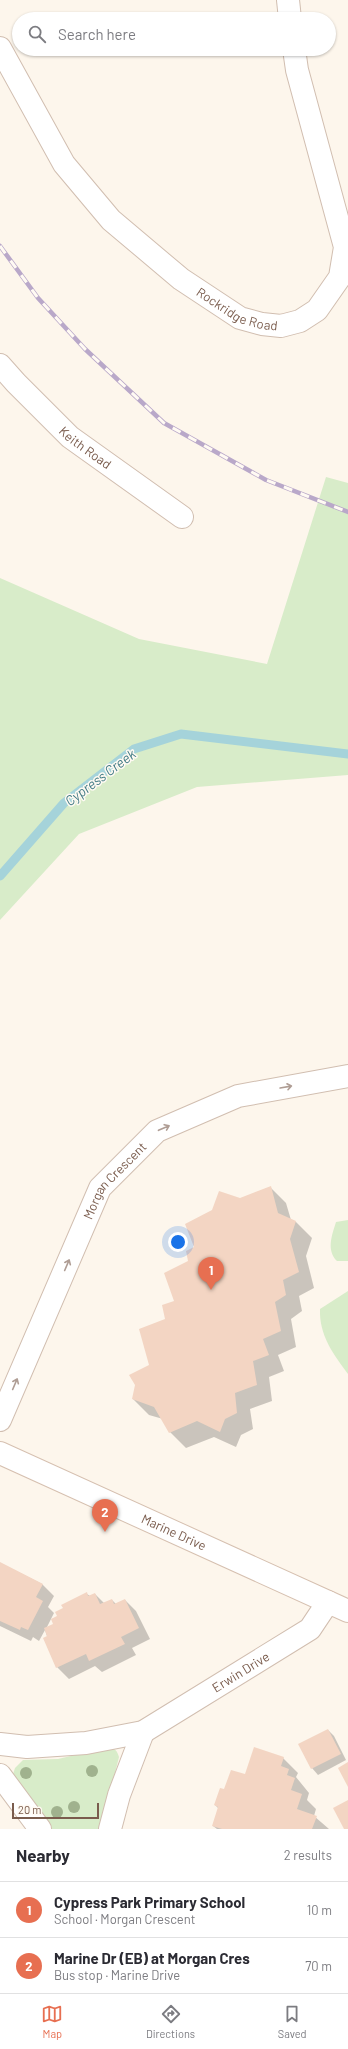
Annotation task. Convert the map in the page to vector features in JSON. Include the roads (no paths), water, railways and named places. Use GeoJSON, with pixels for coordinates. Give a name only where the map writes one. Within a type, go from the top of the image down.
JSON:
{"type":"FeatureCollection","features":[{"type":"Feature","properties":{"kind":"street"},"geometry":{"type":"LineString","coordinates":[[288,0],[289,12]]}},
{"type":"Feature","properties":{"kind":"street","name":"Rockridge Road"},"geometry":{"type":"LineString","coordinates":[[0,48],[64,164],[111,220],[181,279],[240,318],[262,324],[281,326],[300,321],[316,310],[340,277],[345,247],[297,70],[295,56]]}},
{"type":"Feature","properties":{"kind":"street","name":"Keith Road"},"geometry":{"type":"LineString","coordinates":[[0,365],[16,384],[70,437],[182,517]]}},
{"type":"Feature","properties":{"kind":"street","name":"Morgan Crescent"},"geometry":{"type":"LineString","coordinates":[[0,1420],[100,1188],[156,1131],[238,1096],[348,1076]]}},
{"type":"Feature","properties":{"kind":"street","name":"Marine Drive"},"geometry":{"type":"LineString","coordinates":[[0,1453],[348,1611]]}},
{"type":"Feature","properties":{"kind":"street","name":"Erwin Drive"},"geometry":{"type":"LineString","coordinates":[[0,1744],[27,1747],[86,1743],[143,1732],[310,1629],[328,1602]]}},
{"type":"Feature","properties":{"kind":"street"},"geometry":{"type":"LineString","coordinates":[[110,1829],[119,1795],[143,1732]]}},
{"type":"Feature","properties":{"kind":"street"},"geometry":{"type":"LineString","coordinates":[[0,1775],[40,1829]]}},
{"type":"Feature","properties":{"kind":"waterway","name":"Cypress Creek"},"geometry":{"type":"LineString","coordinates":[[0,876],[64,803],[134,749],[181,734],[348,754]]}},
{"type":"Feature","properties":{"kind":"railway"},"geometry":{"type":"LineString","coordinates":[[0,246],[38,298],[85,349],[164,423],[266,480],[348,512]]}},
{"type":"Feature","properties":{"kind":"place","name":"Cypress Park Primary School"},"geometry":{"type":"Point","coordinates":[211,1290]}},
{"type":"Feature","properties":{"kind":"place","name":"Marine Dr (EB) at Morgan Cres"},"geometry":{"type":"Point","coordinates":[105,1532]}}]}
